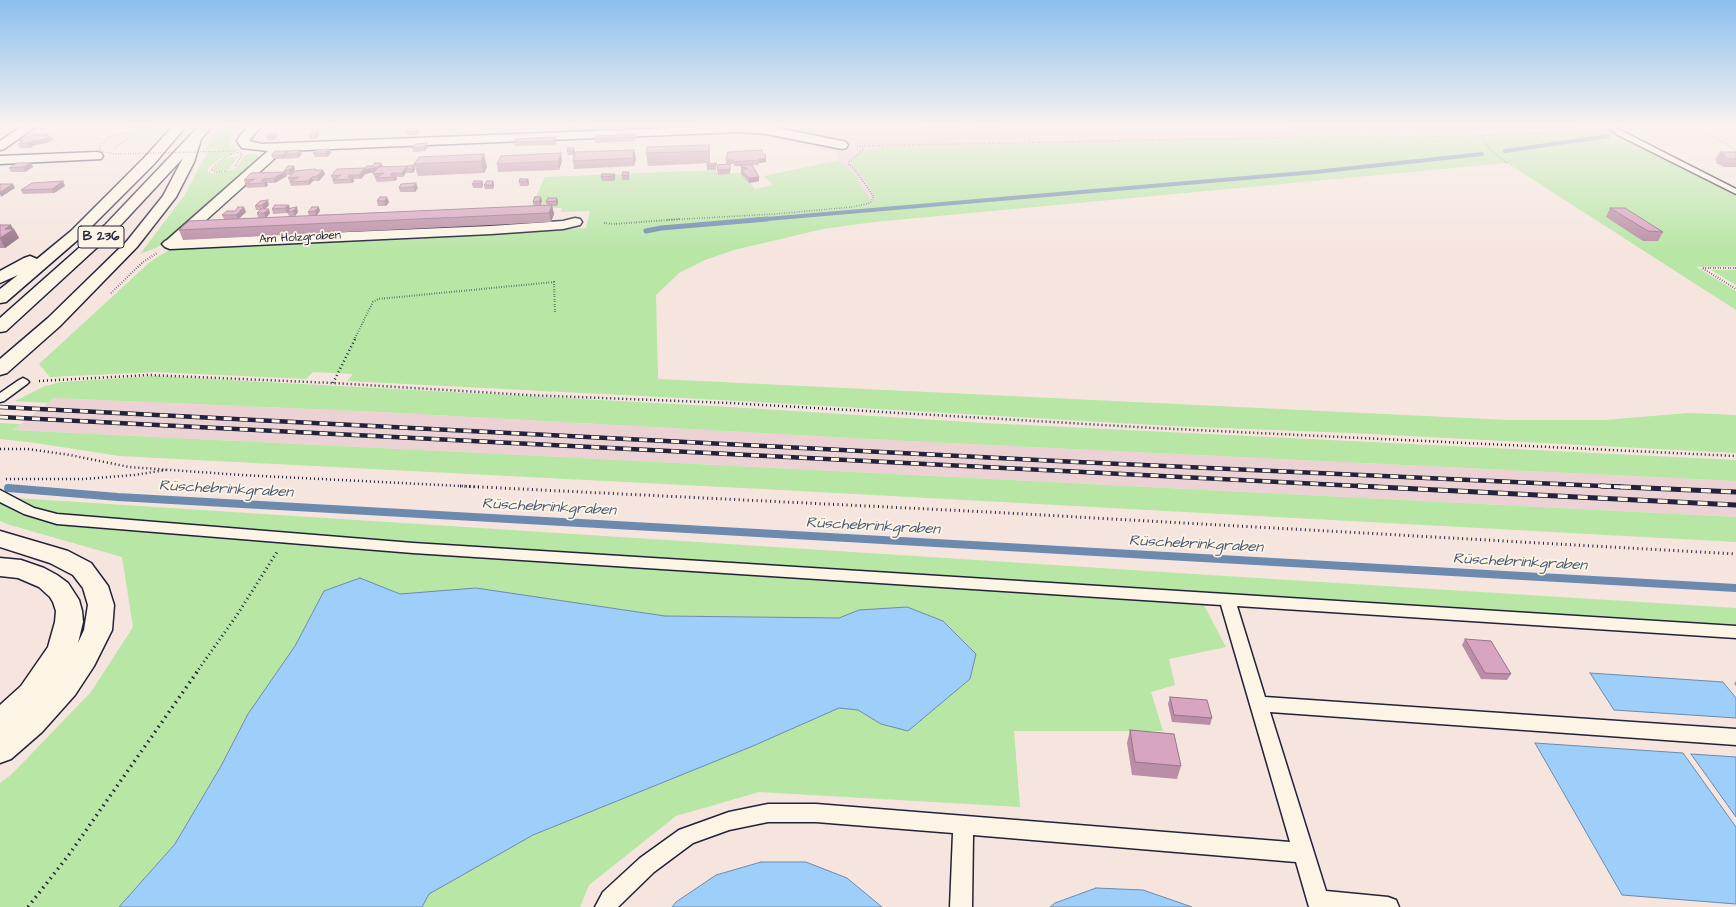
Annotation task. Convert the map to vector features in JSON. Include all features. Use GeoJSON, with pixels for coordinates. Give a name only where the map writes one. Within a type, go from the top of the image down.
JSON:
{"type":"FeatureCollection","features":[{"type":"Feature","properties":{"kind":"main road","name":"B 236"},"geometry":{"type":"LineString","coordinates":[[0,298],[76,234],[144,167]]}},
{"type":"Feature","properties":{"kind":"main road","name":"B 236"},"geometry":{"type":"LineString","coordinates":[[0,326],[46,287],[110,228],[168,167]]}},
{"type":"Feature","properties":{"kind":"main road"},"geometry":{"type":"LineString","coordinates":[[0,369],[54,322],[137,238],[169,197],[185,167]]}},
{"type":"Feature","properties":{"kind":"main road"},"geometry":{"type":"LineString","coordinates":[[170,244],[257,167]]}},
{"type":"Feature","properties":{"kind":"main road","name":"Am Holzgraben"},"geometry":{"type":"LineString","coordinates":[[170,244],[492,230],[563,225],[575,222]]}},
{"type":"Feature","properties":{"kind":"main road"},"geometry":{"type":"LineString","coordinates":[[0,278],[76,234]]}},
{"type":"Feature","properties":{"kind":"main road"},"geometry":{"type":"LineString","coordinates":[[0,539],[59,557],[82,569],[95,586],[101,605],[98,630],[84,658],[65,687],[30,723],[0,750]]}},
{"type":"Feature","properties":{"kind":"main road"},"geometry":{"type":"LineString","coordinates":[[0,566],[21,569],[48,581],[59,590],[66,600],[69,611],[69,622],[62,649],[50,669],[31,694],[0,724]]}},
{"type":"Feature","properties":{"kind":"lane"},"geometry":{"type":"LineString","coordinates":[[1687,167],[1736,192]]}},
{"type":"Feature","properties":{"kind":"lane"},"geometry":{"type":"LineString","coordinates":[[0,398],[23,382]]}},
{"type":"Feature","properties":{"kind":"lane"},"geometry":{"type":"LineString","coordinates":[[1,487],[5,499],[29,511],[57,519],[413,548],[1736,632]]}},
{"type":"Feature","properties":{"kind":"lane"},"geometry":{"type":"LineString","coordinates":[[1227,600],[1260,704],[1319,904],[1388,907]]}},
{"type":"Feature","properties":{"kind":"lane"},"geometry":{"type":"LineString","coordinates":[[1260,704],[1736,737]]}},
{"type":"Feature","properties":{"kind":"lane"},"geometry":{"type":"LineString","coordinates":[[606,907],[611,899],[647,865],[686,836],[729,821],[768,813],[816,813],[1304,853]]}},
{"type":"Feature","properties":{"kind":"lane"},"geometry":{"type":"LineString","coordinates":[[961,907],[963,825]]}},
{"type":"Feature","properties":{"kind":"path"},"geometry":{"type":"LineString","coordinates":[[214,167],[211,170],[216,172],[228,171]]}},
{"type":"Feature","properties":{"kind":"path"},"geometry":{"type":"LineString","coordinates":[[604,222],[616,224],[717,216],[775,214],[852,207],[870,203],[874,197],[852,167]]}},
{"type":"Feature","properties":{"kind":"path"},"geometry":{"type":"LineString","coordinates":[[110,294],[143,262],[170,244]]}},
{"type":"Feature","properties":{"kind":"path"},"geometry":{"type":"LineString","coordinates":[[1736,268],[1702,268],[1736,289]]}},
{"type":"Feature","properties":{"kind":"path"},"geometry":{"type":"LineString","coordinates":[[333,383],[373,302],[378,299],[554,282],[555,314]]}},
{"type":"Feature","properties":{"kind":"path"},"geometry":{"type":"LineString","coordinates":[[23,382],[149,374],[333,383],[526,395],[730,403],[1012,421],[1736,456]]}},
{"type":"Feature","properties":{"kind":"path"},"geometry":{"type":"LineString","coordinates":[[0,449],[28,449],[129,467],[241,475],[997,512],[1736,554]]}},
{"type":"Feature","properties":{"kind":"path"},"geometry":{"type":"LineString","coordinates":[[1,487],[134,475],[172,470]]}},
{"type":"Feature","properties":{"kind":"path"},"geometry":{"type":"LineString","coordinates":[[28,907],[68,856],[237,615],[286,538]]}},
{"type":"Feature","properties":{"kind":"shaded area"},"geometry":{"type":"Polygon","coordinates":[[[847,167],[1289,167],[872,203],[853,173],[847,167]]]}},
{"type":"Feature","properties":{"kind":"shaded area"},"geometry":{"type":"Polygon","coordinates":[[[54,398],[381,412],[907,441],[1736,481],[1736,517],[13,430],[54,398]]]}},
{"type":"Feature","properties":{"kind":"green space"},"geometry":{"type":"Polygon","coordinates":[[[199,167],[209,167],[207,169],[208,172],[213,173],[226,172],[237,167],[247,167],[158,247],[140,254],[184,196],[199,167]]]}},
{"type":"Feature","properties":{"kind":"green space"},"geometry":{"type":"Polygon","coordinates":[[[216,167],[230,167],[221,171],[213,170],[216,167]]]}},
{"type":"Feature","properties":{"kind":"green space"},"geometry":{"type":"Polygon","coordinates":[[[805,167],[847,167],[853,173],[872,203],[876,198],[854,167],[1461,167],[874,222],[823,229],[734,250],[705,260],[679,273],[656,295],[658,379],[1508,420],[1604,420],[1689,413],[1736,415],[1736,453],[1351,433],[1171,426],[740,401],[347,381],[353,374],[313,372],[306,379],[155,372],[50,377],[39,364],[150,262],[172,248],[586,228],[590,211],[561,212],[562,208],[531,208],[545,177],[718,170],[718,175],[741,173],[755,189],[773,185],[764,176],[805,167]]]}},
{"type":"Feature","properties":{"kind":"green space"},"geometry":{"type":"Polygon","coordinates":[[[1514,167],[1683,167],[1736,194],[1736,266],[1696,267],[1736,291],[1736,310],[1514,167]]]}},
{"type":"Feature","properties":{"kind":"green space"},"geometry":{"type":"Polygon","coordinates":[[[1711,270],[1736,270],[1736,285],[1711,270]]]}},
{"type":"Feature","properties":{"kind":"green space"},"geometry":{"type":"Polygon","coordinates":[[[153,376],[730,407],[984,423],[1736,460],[1736,481],[907,441],[381,412],[54,398],[48,403],[15,401],[45,386],[61,382],[153,376]]]}},
{"type":"Feature","properties":{"kind":"green space"},"geometry":{"type":"Polygon","coordinates":[[[0,423],[21,424],[13,430],[1736,517],[1736,542],[781,490],[119,456],[0,439],[0,423]]]}},
{"type":"Feature","properties":{"kind":"green space"},"geometry":{"type":"Polygon","coordinates":[[[0,497],[1736,608],[1736,632],[1200,598],[1226,647],[1169,659],[1175,685],[1151,692],[1163,731],[1014,731],[1020,807],[759,792],[676,816],[589,885],[580,907],[422,907],[428,894],[533,835],[753,746],[839,708],[858,710],[881,724],[947,697],[970,679],[859,610],[839,618],[665,616],[476,588],[400,594],[360,578],[324,591],[295,646],[248,714],[221,766],[175,844],[119,907],[0,907],[0,783],[11,775],[91,692],[133,627],[122,557],[0,521],[0,497]]]}},
{"type":"Feature","properties":{"kind":"water"},"geometry":{"type":"Polygon","coordinates":[[[360,578],[400,594],[476,588],[665,616],[839,618],[859,610],[907,607],[943,621],[976,654],[970,679],[908,731],[881,724],[858,710],[839,708],[753,746],[533,835],[429,894],[422,907],[119,907],[175,844],[221,766],[248,714],[295,646],[324,591],[360,578]]]}},
{"type":"Feature","properties":{"kind":"water"},"geometry":{"type":"Polygon","coordinates":[[[1590,673],[1723,682],[1736,698],[1736,718],[1614,710],[1590,673]]]}},
{"type":"Feature","properties":{"kind":"water"},"geometry":{"type":"Polygon","coordinates":[[[1535,743],[1683,753],[1736,827],[1736,904],[1622,895],[1535,743]]]}},
{"type":"Feature","properties":{"kind":"water"},"geometry":{"type":"Polygon","coordinates":[[[1691,754],[1736,757],[1736,817],[1691,754]]]}},
{"type":"Feature","properties":{"kind":"water"},"geometry":{"type":"Polygon","coordinates":[[[761,862],[806,862],[847,878],[882,907],[672,907],[676,902],[716,875],[761,862]]]}},
{"type":"Feature","properties":{"kind":"water"},"geometry":{"type":"Polygon","coordinates":[[[1096,888],[1143,890],[1192,907],[1050,907],[1055,903],[1096,888]]]}},
{"type":"Feature","properties":{"kind":"building"},"geometry":{"type":"Polygon","coordinates":[[[287,167],[292,167],[289,170],[284,171],[287,167]]]}},
{"type":"Feature","properties":{"kind":"building"},"geometry":{"type":"Polygon","coordinates":[[[366,167],[376,167],[364,170],[366,167]]]}},
{"type":"Feature","properties":{"kind":"building"},"geometry":{"type":"Polygon","coordinates":[[[378,167],[406,167],[402,173],[392,173],[390,175],[395,175],[394,177],[375,178],[384,173],[373,174],[378,167]]]}},
{"type":"Feature","properties":{"kind":"building"},"geometry":{"type":"Polygon","coordinates":[[[717,167],[730,167],[730,170],[718,170],[717,167]]]}},
{"type":"Feature","properties":{"kind":"building"},"geometry":{"type":"Polygon","coordinates":[[[743,167],[753,167],[759,177],[749,178],[741,170],[747,168],[743,167]]]}},
{"type":"Feature","properties":{"kind":"building"},"geometry":{"type":"Polygon","coordinates":[[[365,168],[359,175],[349,175],[348,177],[353,177],[351,179],[333,180],[341,175],[331,176],[337,169],[365,168]]]}},
{"type":"Feature","properties":{"kind":"building"},"geometry":{"type":"Polygon","coordinates":[[[315,169],[314,170],[323,170],[317,176],[312,177],[308,181],[290,182],[299,177],[288,178],[295,171],[315,169]]]}},
{"type":"Feature","properties":{"kind":"building"},"geometry":{"type":"Polygon","coordinates":[[[285,172],[274,178],[263,179],[261,181],[266,181],[264,183],[245,184],[255,179],[244,180],[251,173],[285,172]]]}},
{"type":"Feature","properties":{"kind":"building"},"geometry":{"type":"Polygon","coordinates":[[[623,172],[629,172],[628,175],[622,176],[623,172]]]}},
{"type":"Feature","properties":{"kind":"building"},"geometry":{"type":"Polygon","coordinates":[[[602,174],[615,174],[614,176],[601,177],[602,174]]]}},
{"type":"Feature","properties":{"kind":"building"},"geometry":{"type":"Polygon","coordinates":[[[520,179],[528,179],[527,181],[519,182],[520,179]]]}},
{"type":"Feature","properties":{"kind":"building"},"geometry":{"type":"Polygon","coordinates":[[[63,181],[52,189],[21,190],[32,183],[63,181]]]}},
{"type":"Feature","properties":{"kind":"building"},"geometry":{"type":"Polygon","coordinates":[[[474,181],[482,181],[481,183],[472,184],[474,181]]]}},
{"type":"Feature","properties":{"kind":"building"},"geometry":{"type":"Polygon","coordinates":[[[487,181],[493,181],[492,185],[484,185],[487,181]]]}},
{"type":"Feature","properties":{"kind":"building"},"geometry":{"type":"Polygon","coordinates":[[[416,183],[413,187],[399,188],[401,184],[416,183]]]}},
{"type":"Feature","properties":{"kind":"building"},"geometry":{"type":"Polygon","coordinates":[[[0,184],[13,184],[0,192],[0,184]]]}},
{"type":"Feature","properties":{"kind":"building"},"geometry":{"type":"Polygon","coordinates":[[[380,197],[387,197],[384,201],[377,201],[380,197]]]}},
{"type":"Feature","properties":{"kind":"building"},"geometry":{"type":"Polygon","coordinates":[[[535,197],[541,197],[539,201],[533,202],[535,197]]]}},
{"type":"Feature","properties":{"kind":"building"},"geometry":{"type":"Polygon","coordinates":[[[548,198],[557,198],[556,201],[546,202],[548,198]]]}},
{"type":"Feature","properties":{"kind":"building"},"geometry":{"type":"Polygon","coordinates":[[[268,200],[262,205],[255,206],[260,201],[268,200]]]}},
{"type":"Feature","properties":{"kind":"building"},"geometry":{"type":"Polygon","coordinates":[[[275,205],[289,205],[285,208],[272,209],[275,205]]]}},
{"type":"Feature","properties":{"kind":"building"},"geometry":{"type":"Polygon","coordinates":[[[552,205],[549,213],[179,230],[189,221],[552,205]]]}},
{"type":"Feature","properties":{"kind":"building"},"geometry":{"type":"Polygon","coordinates":[[[238,207],[244,207],[236,215],[222,215],[227,211],[235,211],[238,207]]]}},
{"type":"Feature","properties":{"kind":"building"},"geometry":{"type":"Polygon","coordinates":[[[297,207],[293,211],[287,212],[291,208],[297,207]]]}},
{"type":"Feature","properties":{"kind":"building"},"geometry":{"type":"Polygon","coordinates":[[[312,207],[319,207],[315,211],[308,212],[312,207]]]}},
{"type":"Feature","properties":{"kind":"building"},"geometry":{"type":"Polygon","coordinates":[[[1610,208],[1625,208],[1663,232],[1648,231],[1610,208]]]}},
{"type":"Feature","properties":{"kind":"building"},"geometry":{"type":"Polygon","coordinates":[[[261,209],[269,209],[264,213],[257,213],[261,209]]]}},
{"type":"Feature","properties":{"kind":"building"},"geometry":{"type":"Polygon","coordinates":[[[0,225],[11,225],[5,229],[14,229],[0,238],[0,225]]]}},
{"type":"Feature","properties":{"kind":"building"},"geometry":{"type":"Polygon","coordinates":[[[1465,639],[1491,641],[1511,674],[1485,673],[1465,639]]]}},
{"type":"Feature","properties":{"kind":"building"},"geometry":{"type":"Polygon","coordinates":[[[1170,697],[1207,700],[1212,718],[1174,715],[1170,697]]]}},
{"type":"Feature","properties":{"kind":"building"},"geometry":{"type":"Polygon","coordinates":[[[1130,730],[1174,734],[1181,766],[1135,762],[1130,730]]]}},
{"type":"Feature","properties":{"kind":"waterway"},"geometry":{"type":"LineString","coordinates":[[755,220],[1358,167]]}},
{"type":"Feature","properties":{"kind":"waterway"},"geometry":{"type":"LineString","coordinates":[[646,231],[661,228],[767,219]]}},
{"type":"Feature","properties":{"kind":"waterway","name":"Rüschebrinkgraben"},"geometry":{"type":"LineString","coordinates":[[8,488],[118,497],[1736,588]]}},
{"type":"Feature","properties":{"kind":"railway"},"geometry":{"type":"LineString","coordinates":[[0,407],[1077,462],[1606,486]]}},
{"type":"Feature","properties":{"kind":"railway"},"geometry":{"type":"LineString","coordinates":[[0,417],[1378,487]]}},
{"type":"Feature","properties":{"kind":"railway"},"geometry":{"type":"LineString","coordinates":[[1358,486],[1736,505]]}},
{"type":"Feature","properties":{"kind":"railway"},"geometry":{"type":"LineString","coordinates":[[1601,486],[1606,486]]}},
{"type":"Feature","properties":{"kind":"railway"},"geometry":{"type":"LineString","coordinates":[[1606,486],[1736,492]]}},
{"type":"Feature","properties":{"kind":"railway"},"geometry":{"type":"LineString","coordinates":[[1606,486],[1623,487]]}}]}
